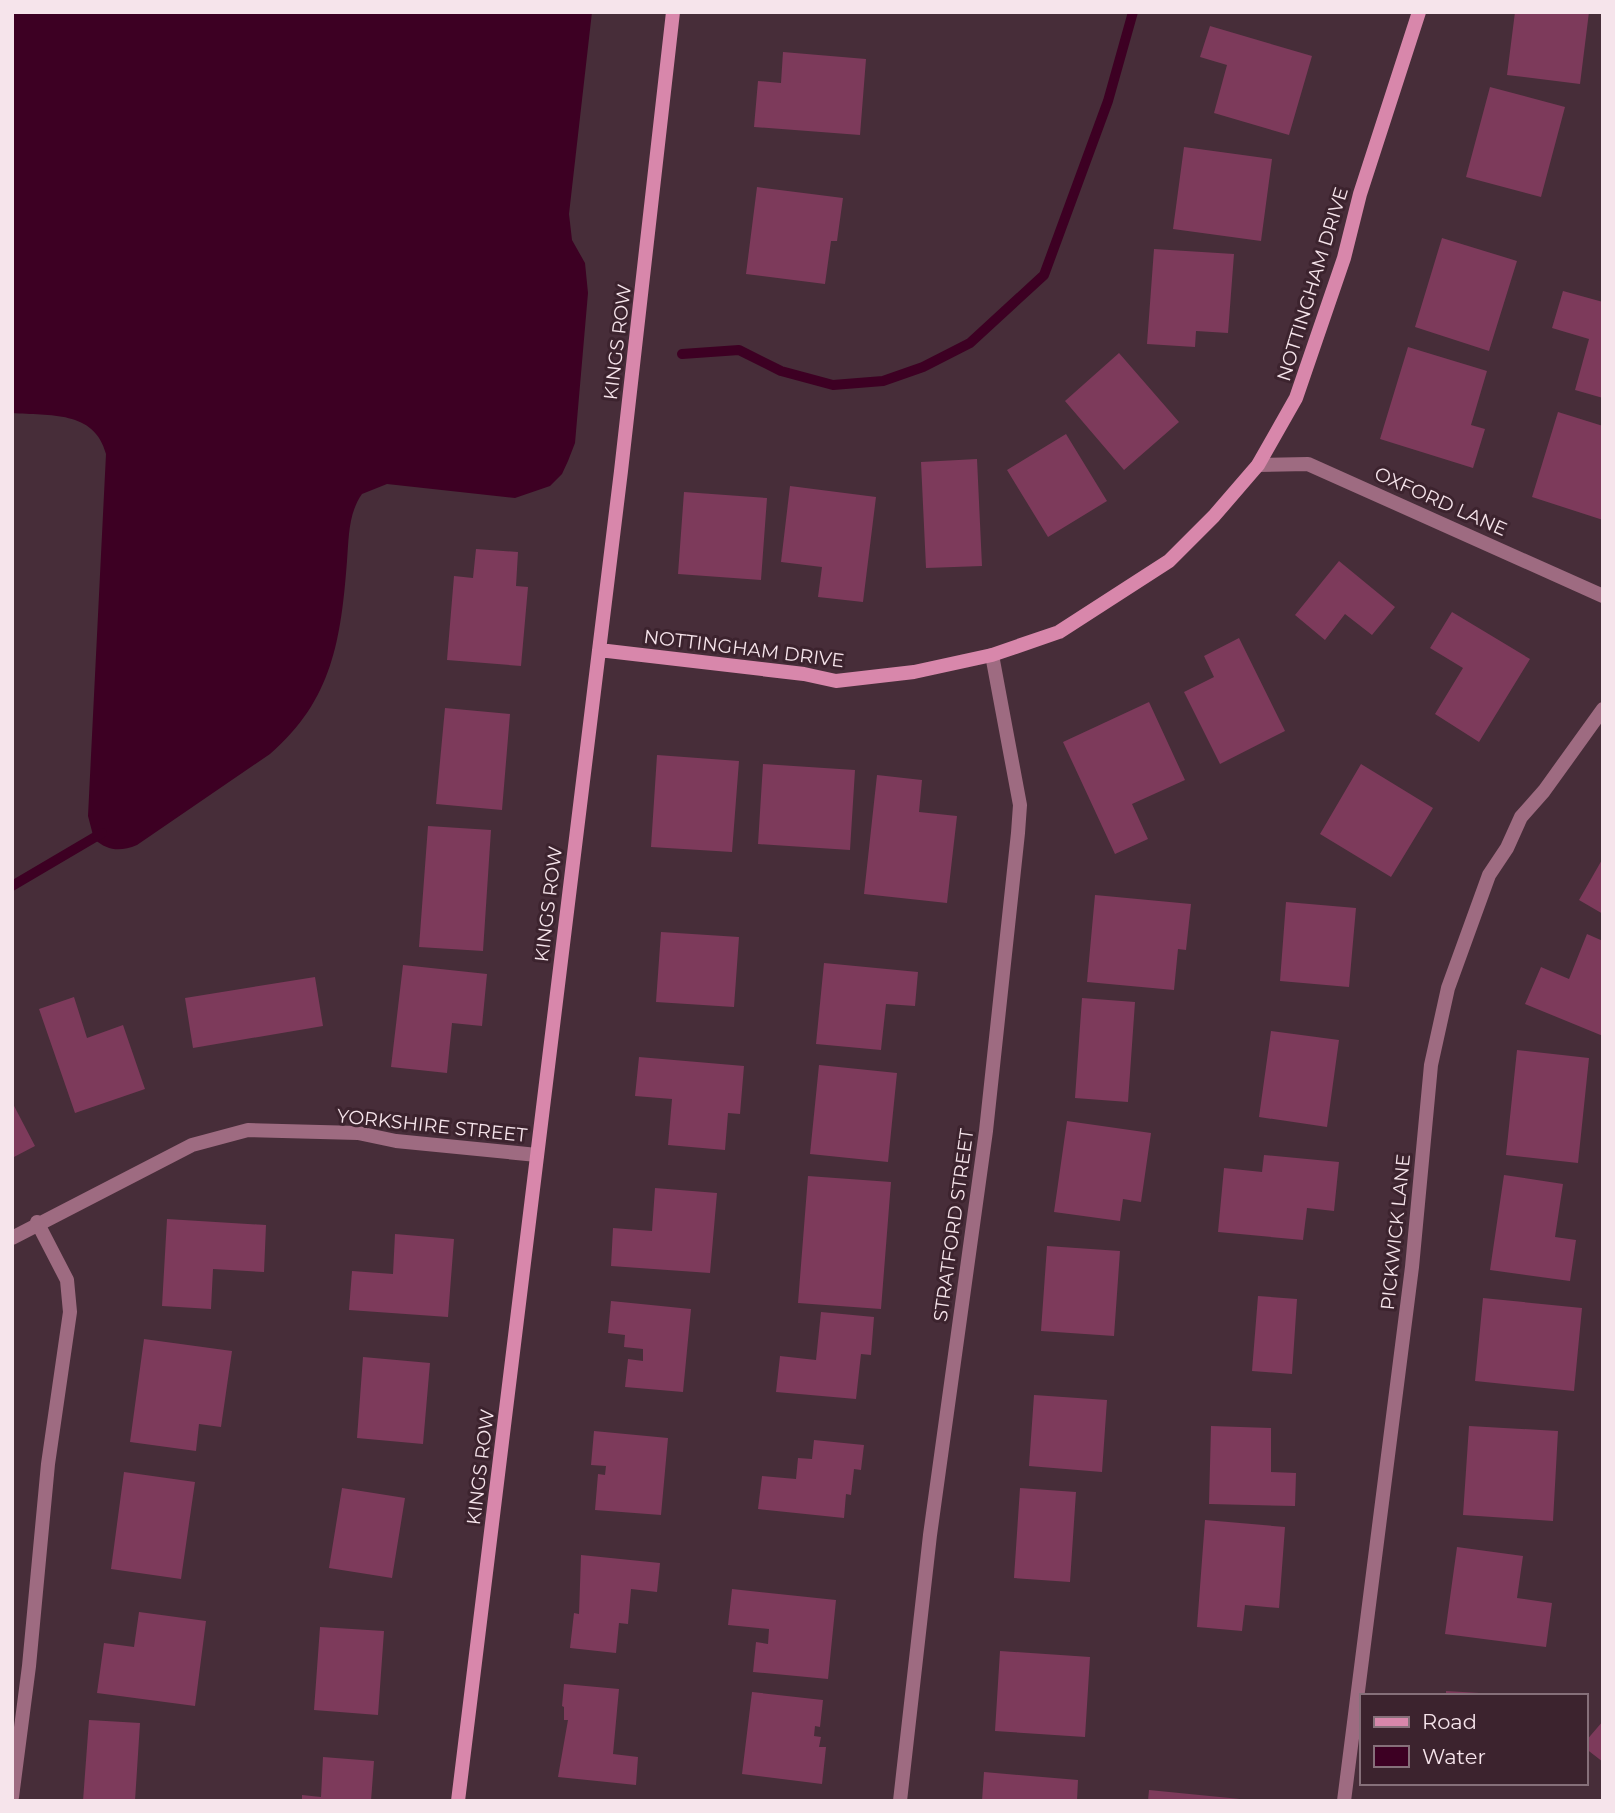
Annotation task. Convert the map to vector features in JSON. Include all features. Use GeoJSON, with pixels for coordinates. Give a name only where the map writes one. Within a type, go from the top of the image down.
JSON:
{"type":"FeatureCollection","features":[{"type":"Feature","properties":{"kind":"street","name":"KINGS ROW"},"geometry":{"type":"LineString","coordinates":[[458,1801],[599,650],[673,12]]}},
{"type":"Feature","properties":{"kind":"street","name":"NOTTINGHAM DRIVE"},"geometry":{"type":"LineString","coordinates":[[599,650],[804,674],[836,681],[914,673],[992,655],[1059,632],[1169,561],[1258,465],[1296,398],[1345,258],[1360,194],[1419,12]]}},
{"type":"Feature","properties":{"kind":"street","name":"OXFORD LANE"},"geometry":{"type":"LineString","coordinates":[[1258,465],[1308,464],[1603,596]]}},
{"type":"Feature","properties":{"kind":"street","name":"STRATFORD STREET"},"geometry":{"type":"LineString","coordinates":[[900,1801],[930,1535],[986,1131],[1018,833],[1020,805],[992,655]]}},
{"type":"Feature","properties":{"kind":"street","name":"PICKWICK LANE"},"geometry":{"type":"LineString","coordinates":[[1344,1801],[1412,1267],[1431,1065],[1448,988],[1489,875],[1507,848],[1521,817],[1544,791],[1603,709]]}},
{"type":"Feature","properties":{"kind":"street","name":"YORKSHIRE STREET"},"geometry":{"type":"LineString","coordinates":[[12,1238],[37,1222],[192,1145],[248,1130],[358,1133],[396,1141],[537,1155]]}},
{"type":"Feature","properties":{"kind":"street"},"geometry":{"type":"LineString","coordinates":[[12,1797],[29,1666],[48,1464],[70,1312],[66,1280],[37,1222]]}},
{"type":"Feature","properties":{"kind":"water"},"geometry":{"type":"Polygon","coordinates":[[[12,12],[592,12],[569,214],[572,240],[585,263],[588,293],[575,443],[562,474],[550,486],[515,498],[387,484],[362,494],[350,526],[337,642],[330,666],[308,712],[270,754],[137,845],[125,849],[109,848],[94,839],[88,816],[106,454],[92,429],[81,422],[55,416],[12,413],[12,12]]]}},
{"type":"Feature","properties":{"kind":"building"},"geometry":{"type":"Polygon","coordinates":[[[1515,12],[1589,12],[1580,84],[1507,75],[1515,12]]]}},
{"type":"Feature","properties":{"kind":"building"},"geometry":{"type":"Polygon","coordinates":[[[1210,26],[1312,56],[1289,135],[1214,113],[1227,65],[1200,57],[1210,26]]]}},
{"type":"Feature","properties":{"kind":"building"},"geometry":{"type":"Polygon","coordinates":[[[783,52],[866,59],[860,135],[754,127],[758,81],[781,83],[783,52]]]}},
{"type":"Feature","properties":{"kind":"building"},"geometry":{"type":"Polygon","coordinates":[[[1490,87],[1565,107],[1541,197],[1466,177],[1490,87]]]}},
{"type":"Feature","properties":{"kind":"building"},"geometry":{"type":"Polygon","coordinates":[[[1184,147],[1272,159],[1261,241],[1173,229],[1184,147]]]}},
{"type":"Feature","properties":{"kind":"building"},"geometry":{"type":"Polygon","coordinates":[[[757,187],[843,198],[837,241],[831,241],[825,284],[746,274],[757,187]]]}},
{"type":"Feature","properties":{"kind":"building"},"geometry":{"type":"Polygon","coordinates":[[[1442,238],[1517,261],[1489,351],[1415,327],[1442,238]]]}},
{"type":"Feature","properties":{"kind":"building"},"geometry":{"type":"Polygon","coordinates":[[[1154,249],[1234,254],[1228,333],[1196,331],[1195,347],[1147,344],[1154,249]]]}},
{"type":"Feature","properties":{"kind":"building"},"geometry":{"type":"Polygon","coordinates":[[[1563,291],[1603,302],[1603,398],[1575,390],[1589,339],[1552,328],[1563,291]]]}},
{"type":"Feature","properties":{"kind":"building"},"geometry":{"type":"Polygon","coordinates":[[[1408,347],[1487,371],[1471,425],[1485,429],[1473,468],[1380,439],[1408,347]]]}},
{"type":"Feature","properties":{"kind":"building"},"geometry":{"type":"Polygon","coordinates":[[[1119,353],[1179,422],[1124,470],[1065,401],[1119,353]]]}},
{"type":"Feature","properties":{"kind":"building"},"geometry":{"type":"Polygon","coordinates":[[[1558,412],[1603,426],[1603,520],[1532,497],[1558,412]]]}},
{"type":"Feature","properties":{"kind":"building"},"geometry":{"type":"Polygon","coordinates":[[[1066,434],[1107,501],[1048,537],[1007,470],[1066,434]]]}},
{"type":"Feature","properties":{"kind":"building"},"geometry":{"type":"Polygon","coordinates":[[[977,459],[982,566],[926,568],[921,462],[977,459]]]}},
{"type":"Feature","properties":{"kind":"building"},"geometry":{"type":"Polygon","coordinates":[[[790,486],[876,497],[863,602],[818,597],[822,567],[781,562],[790,486]]]}},
{"type":"Feature","properties":{"kind":"building"},"geometry":{"type":"Polygon","coordinates":[[[684,492],[767,498],[761,580],[678,574],[684,492]]]}},
{"type":"Feature","properties":{"kind":"building"},"geometry":{"type":"Polygon","coordinates":[[[476,549],[518,552],[516,586],[528,587],[521,666],[447,660],[454,576],[473,578],[476,549]]]}},
{"type":"Feature","properties":{"kind":"building"},"geometry":{"type":"Polygon","coordinates":[[[1339,561],[1395,607],[1372,635],[1345,614],[1325,640],[1295,615],[1339,561]]]}},
{"type":"Feature","properties":{"kind":"building"},"geometry":{"type":"Polygon","coordinates":[[[1452,612],[1530,659],[1479,742],[1435,714],[1463,668],[1430,648],[1452,612]]]}},
{"type":"Feature","properties":{"kind":"building"},"geometry":{"type":"Polygon","coordinates":[[[1239,638],[1285,731],[1220,764],[1184,692],[1214,677],[1204,656],[1239,638]]]}},
{"type":"Feature","properties":{"kind":"building"},"geometry":{"type":"Polygon","coordinates":[[[1149,702],[1185,780],[1132,804],[1148,839],[1115,854],[1063,742],[1149,702]]]}},
{"type":"Feature","properties":{"kind":"building"},"geometry":{"type":"Polygon","coordinates":[[[445,708],[510,714],[502,810],[436,804],[445,708]]]}},
{"type":"Feature","properties":{"kind":"building"},"geometry":{"type":"Polygon","coordinates":[[[657,755],[739,761],[732,852],[651,847],[657,755]]]}},
{"type":"Feature","properties":{"kind":"building"},"geometry":{"type":"Polygon","coordinates":[[[763,764],[855,770],[850,850],[758,844],[763,764]]]}},
{"type":"Feature","properties":{"kind":"building"},"geometry":{"type":"Polygon","coordinates":[[[1361,764],[1433,808],[1391,877],[1320,834],[1361,764]]]}},
{"type":"Feature","properties":{"kind":"building"},"geometry":{"type":"Polygon","coordinates":[[[877,775],[922,780],[919,812],[957,816],[947,903],[864,894],[877,775]]]}},
{"type":"Feature","properties":{"kind":"building"},"geometry":{"type":"Polygon","coordinates":[[[428,826],[491,830],[483,951],[419,947],[428,826]]]}},
{"type":"Feature","properties":{"kind":"building"},"geometry":{"type":"Polygon","coordinates":[[[1603,858],[1603,914],[1579,900],[1603,858]]]}},
{"type":"Feature","properties":{"kind":"building"},"geometry":{"type":"Polygon","coordinates":[[[1095,895],[1191,904],[1186,950],[1178,949],[1174,990],[1087,982],[1095,895]]]}},
{"type":"Feature","properties":{"kind":"building"},"geometry":{"type":"Polygon","coordinates":[[[1286,902],[1356,908],[1349,987],[1280,981],[1286,902]]]}},
{"type":"Feature","properties":{"kind":"building"},"geometry":{"type":"Polygon","coordinates":[[[661,932],[739,937],[734,1007],[656,1002],[661,932]]]}},
{"type":"Feature","properties":{"kind":"building"},"geometry":{"type":"Polygon","coordinates":[[[1587,934],[1603,941],[1603,1036],[1525,1004],[1541,967],[1569,979],[1587,934]]]}},
{"type":"Feature","properties":{"kind":"building"},"geometry":{"type":"Polygon","coordinates":[[[824,963],[918,972],[915,1006],[886,1004],[881,1050],[816,1044],[824,963]]]}},
{"type":"Feature","properties":{"kind":"building"},"geometry":{"type":"Polygon","coordinates":[[[403,965],[487,974],[482,1026],[452,1023],[447,1073],[391,1067],[403,965]]]}},
{"type":"Feature","properties":{"kind":"building"},"geometry":{"type":"Polygon","coordinates":[[[315,977],[323,1026],[193,1048],[185,998],[315,977]]]}},
{"type":"Feature","properties":{"kind":"building"},"geometry":{"type":"Polygon","coordinates":[[[74,997],[87,1038],[123,1025],[145,1089],[75,1113],[39,1009],[74,997]]]}},
{"type":"Feature","properties":{"kind":"building"},"geometry":{"type":"Polygon","coordinates":[[[1082,998],[1135,1002],[1128,1102],[1075,1098],[1082,998]]]}},
{"type":"Feature","properties":{"kind":"building"},"geometry":{"type":"Polygon","coordinates":[[[1271,1031],[1339,1040],[1327,1127],[1259,1117],[1271,1031]]]}},
{"type":"Feature","properties":{"kind":"building"},"geometry":{"type":"Polygon","coordinates":[[[1517,1050],[1589,1058],[1578,1163],[1506,1155],[1517,1050]]]}},
{"type":"Feature","properties":{"kind":"building"},"geometry":{"type":"Polygon","coordinates":[[[639,1057],[744,1066],[740,1114],[728,1113],[725,1150],[668,1145],[672,1099],[635,1096],[639,1057]]]}},
{"type":"Feature","properties":{"kind":"building"},"geometry":{"type":"Polygon","coordinates":[[[819,1065],[897,1073],[888,1162],[810,1154],[819,1065]]]}},
{"type":"Feature","properties":{"kind":"building"},"geometry":{"type":"Polygon","coordinates":[[[12,1102],[35,1146],[12,1158],[12,1102]]]}},
{"type":"Feature","properties":{"kind":"building"},"geometry":{"type":"Polygon","coordinates":[[[1067,1121],[1151,1133],[1141,1202],[1123,1199],[1120,1221],[1054,1212],[1067,1121]]]}},
{"type":"Feature","properties":{"kind":"building"},"geometry":{"type":"Polygon","coordinates":[[[1264,1155],[1339,1162],[1334,1211],[1307,1208],[1303,1240],[1218,1232],[1224,1168],[1262,1172],[1264,1155]]]}},
{"type":"Feature","properties":{"kind":"building"},"geometry":{"type":"Polygon","coordinates":[[[1504,1175],[1563,1184],[1555,1237],[1576,1240],[1570,1281],[1490,1270],[1504,1175]]]}},
{"type":"Feature","properties":{"kind":"building"},"geometry":{"type":"Polygon","coordinates":[[[808,1176],[891,1182],[881,1309],[798,1303],[808,1176]]]}},
{"type":"Feature","properties":{"kind":"building"},"geometry":{"type":"Polygon","coordinates":[[[655,1188],[717,1193],[710,1273],[611,1266],[613,1228],[652,1231],[655,1188]]]}},
{"type":"Feature","properties":{"kind":"building"},"geometry":{"type":"Polygon","coordinates":[[[167,1219],[266,1225],[264,1272],[213,1269],[211,1309],[162,1306],[167,1219]]]}},
{"type":"Feature","properties":{"kind":"building"},"geometry":{"type":"Polygon","coordinates":[[[395,1234],[454,1239],[448,1317],[349,1310],[352,1271],[393,1274],[395,1234]]]}},
{"type":"Feature","properties":{"kind":"building"},"geometry":{"type":"Polygon","coordinates":[[[1047,1246],[1120,1251],[1114,1336],[1041,1331],[1047,1246]]]}},
{"type":"Feature","properties":{"kind":"building"},"geometry":{"type":"Polygon","coordinates":[[[1258,1296],[1297,1299],[1292,1374],[1252,1371],[1258,1296]]]}},
{"type":"Feature","properties":{"kind":"building"},"geometry":{"type":"Polygon","coordinates":[[[1483,1298],[1582,1308],[1574,1391],[1475,1381],[1483,1298]]]}},
{"type":"Feature","properties":{"kind":"building"},"geometry":{"type":"Polygon","coordinates":[[[611,1301],[691,1309],[683,1392],[625,1387],[628,1359],[643,1361],[643,1349],[624,1347],[625,1335],[608,1333],[611,1301]]]}},
{"type":"Feature","properties":{"kind":"building"},"geometry":{"type":"Polygon","coordinates":[[[821,1312],[874,1317],[871,1355],[861,1354],[856,1399],[776,1392],[780,1356],[816,1360],[821,1312]]]}},
{"type":"Feature","properties":{"kind":"building"},"geometry":{"type":"Polygon","coordinates":[[[144,1339],[232,1351],[221,1427],[199,1424],[196,1451],[130,1442],[144,1339]]]}},
{"type":"Feature","properties":{"kind":"building"},"geometry":{"type":"Polygon","coordinates":[[[363,1357],[430,1363],[423,1444],[357,1438],[363,1357]]]}},
{"type":"Feature","properties":{"kind":"building"},"geometry":{"type":"Polygon","coordinates":[[[1034,1395],[1107,1400],[1102,1472],[1029,1466],[1034,1395]]]}},
{"type":"Feature","properties":{"kind":"building"},"geometry":{"type":"Polygon","coordinates":[[[1211,1426],[1271,1428],[1271,1472],[1296,1473],[1295,1506],[1209,1504],[1211,1426]]]}},
{"type":"Feature","properties":{"kind":"building"},"geometry":{"type":"Polygon","coordinates":[[[1469,1426],[1558,1431],[1553,1521],[1463,1515],[1469,1426]]]}},
{"type":"Feature","properties":{"kind":"building"},"geometry":{"type":"Polygon","coordinates":[[[594,1431],[668,1438],[661,1515],[595,1510],[598,1474],[605,1475],[606,1466],[591,1465],[594,1431]]]}},
{"type":"Feature","properties":{"kind":"building"},"geometry":{"type":"Polygon","coordinates":[[[814,1440],[864,1445],[861,1470],[854,1469],[851,1495],[846,1494],[844,1518],[758,1509],[762,1476],[796,1479],[798,1458],[812,1459],[814,1440]]]}},
{"type":"Feature","properties":{"kind":"building"},"geometry":{"type":"Polygon","coordinates":[[[124,1472],[195,1482],[181,1579],[111,1569],[124,1472]]]}},
{"type":"Feature","properties":{"kind":"building"},"geometry":{"type":"Polygon","coordinates":[[[342,1488],[405,1498],[392,1578],[329,1568],[342,1488]]]}},
{"type":"Feature","properties":{"kind":"building"},"geometry":{"type":"Polygon","coordinates":[[[1020,1488],[1076,1492],[1070,1582],[1014,1578],[1020,1488]]]}},
{"type":"Feature","properties":{"kind":"building"},"geometry":{"type":"Polygon","coordinates":[[[1205,1520],[1285,1527],[1279,1608],[1245,1605],[1242,1631],[1197,1627],[1205,1520]]]}},
{"type":"Feature","properties":{"kind":"building"},"geometry":{"type":"Polygon","coordinates":[[[1457,1547],[1523,1556],[1517,1598],[1552,1603],[1546,1647],[1445,1634],[1457,1547]]]}},
{"type":"Feature","properties":{"kind":"building"},"geometry":{"type":"Polygon","coordinates":[[[581,1555],[660,1563],[657,1592],[631,1589],[628,1624],[619,1623],[616,1653],[570,1648],[574,1613],[579,1614],[581,1555]]]}},
{"type":"Feature","properties":{"kind":"building"},"geometry":{"type":"Polygon","coordinates":[[[732,1589],[836,1600],[828,1679],[753,1672],[756,1642],[768,1644],[769,1629],[728,1625],[732,1589]]]}},
{"type":"Feature","properties":{"kind":"building"},"geometry":{"type":"Polygon","coordinates":[[[139,1612],[206,1621],[195,1706],[97,1693],[104,1643],[134,1647],[139,1612]]]}},
{"type":"Feature","properties":{"kind":"building"},"geometry":{"type":"Polygon","coordinates":[[[320,1627],[384,1631],[378,1715],[314,1710],[320,1627]]]}},
{"type":"Feature","properties":{"kind":"building"},"geometry":{"type":"Polygon","coordinates":[[[1000,1651],[1090,1657],[1085,1737],[995,1731],[1000,1651]]]}},
{"type":"Feature","properties":{"kind":"building"},"geometry":{"type":"Polygon","coordinates":[[[564,1684],[619,1689],[613,1754],[638,1757],[636,1785],[558,1777],[568,1720],[564,1720],[562,1706],[564,1684]]]}},
{"type":"Feature","properties":{"kind":"building"},"geometry":{"type":"Polygon","coordinates":[[[1446,1691],[1496,1694],[1446,1694],[1446,1691]]]}},
{"type":"Feature","properties":{"kind":"building"},"geometry":{"type":"Polygon","coordinates":[[[752,1692],[823,1700],[820,1727],[815,1726],[814,1736],[821,1737],[819,1747],[826,1747],[822,1784],[742,1774],[752,1692]]]}},
{"type":"Feature","properties":{"kind":"building"},"geometry":{"type":"Polygon","coordinates":[[[89,1720],[140,1723],[135,1801],[83,1801],[89,1720]]]}},
{"type":"Feature","properties":{"kind":"building"},"geometry":{"type":"Polygon","coordinates":[[[1603,1721],[1603,1762],[1587,1750],[1587,1740],[1603,1721]]]}},
{"type":"Feature","properties":{"kind":"building"},"geometry":{"type":"Polygon","coordinates":[[[323,1757],[374,1761],[371,1801],[302,1801],[302,1795],[321,1797],[323,1757]]]}},
{"type":"Feature","properties":{"kind":"building"},"geometry":{"type":"Polygon","coordinates":[[[984,1772],[1078,1780],[1077,1801],[982,1801],[984,1772]]]}},
{"type":"Feature","properties":{"kind":"building"},"geometry":{"type":"Polygon","coordinates":[[[1149,1790],[1240,1799],[1240,1801],[1148,1801],[1149,1790]]]}},
{"type":"Feature","properties":{"kind":"waterway"},"geometry":{"type":"LineString","coordinates":[[682,354],[739,350],[781,371],[833,385],[883,381],[923,367],[970,343],[1044,275],[1108,101],[1133,12]]}},
{"type":"Feature","properties":{"kind":"waterway"},"geometry":{"type":"LineString","coordinates":[[12,886],[102,833]]}}]}
